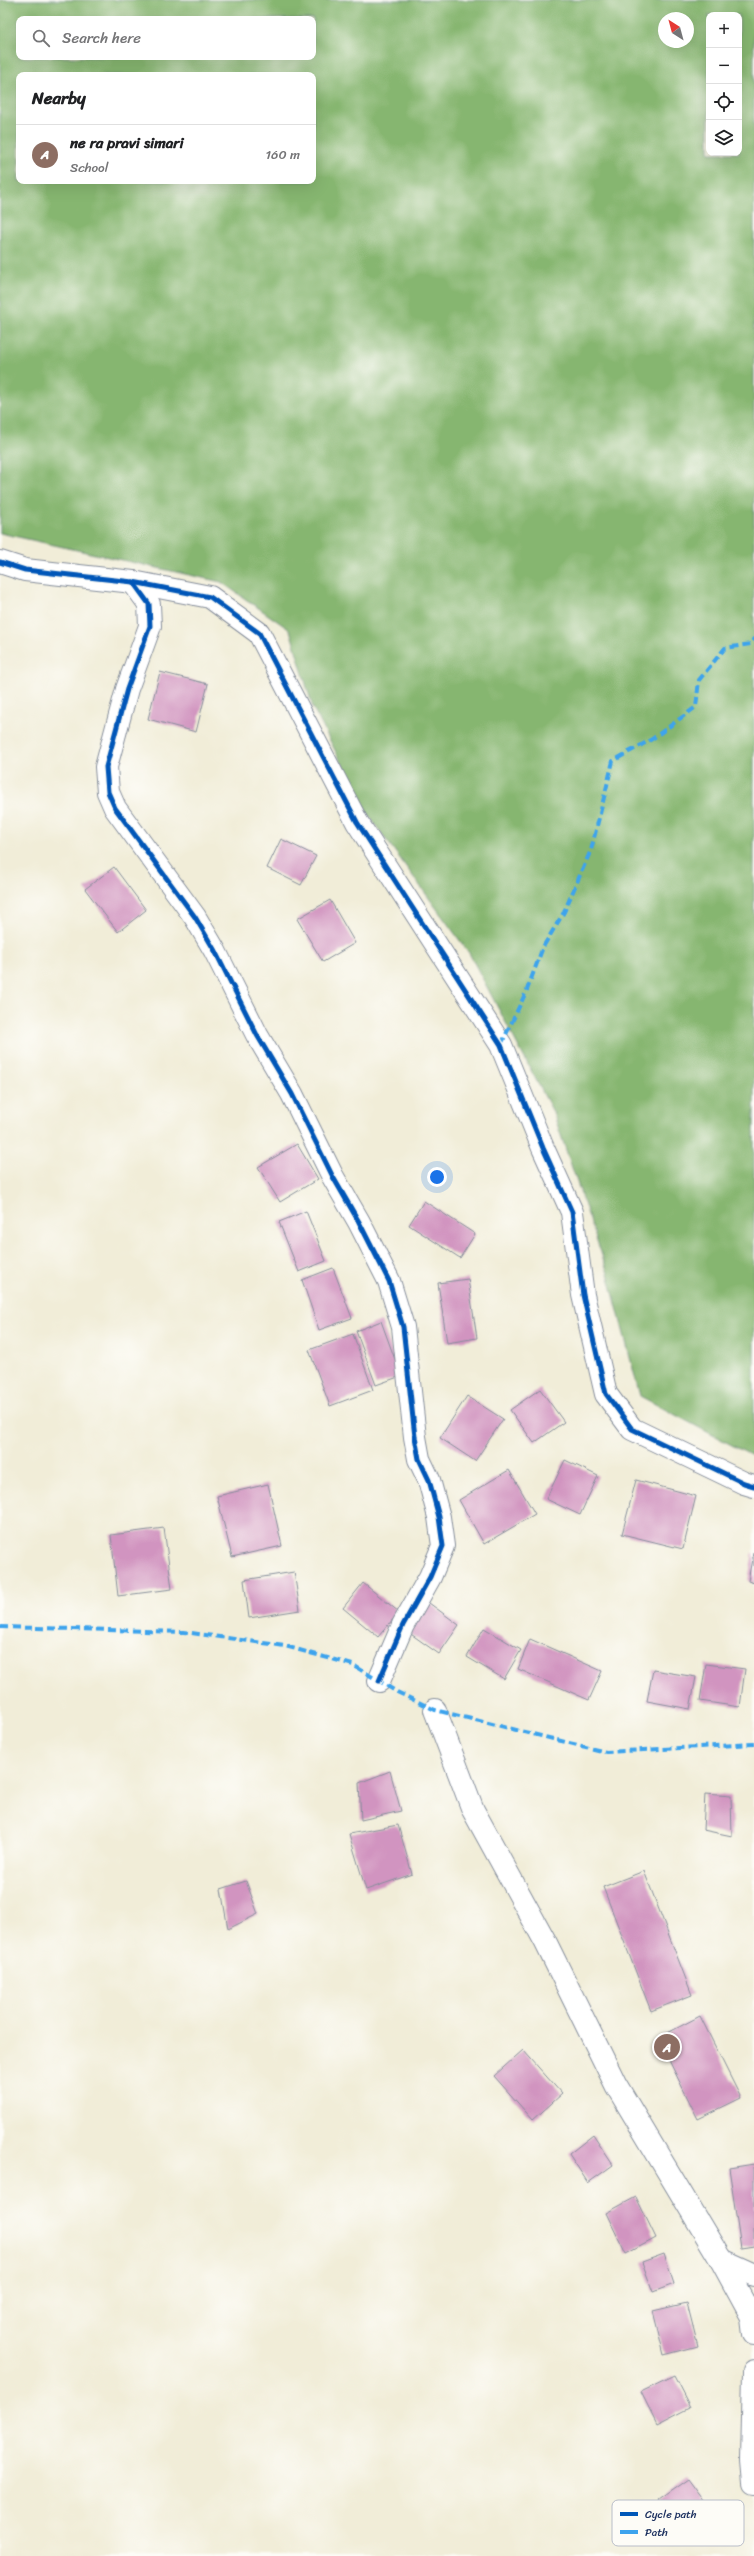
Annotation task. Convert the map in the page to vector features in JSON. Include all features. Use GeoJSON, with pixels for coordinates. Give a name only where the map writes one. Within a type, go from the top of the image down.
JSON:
{"type":"FeatureCollection","features":[{"type":"Feature","properties":{"kind":"street"},"geometry":{"type":"LineString","coordinates":[[0,562],[25,570],[133,582],[210,597],[259,633],[357,822],[501,1045],[543,1148],[572,1212],[582,1295],[606,1394],[632,1429],[744,1483],[754,1486]]}},
{"type":"Feature","properties":{"kind":"street"},"geometry":{"type":"LineString","coordinates":[[133,582],[149,604],[150,626],[111,743],[106,767],[108,792],[115,808],[195,917],[215,951],[257,1035],[292,1094],[333,1178],[359,1222],[389,1281],[403,1327],[417,1451],[439,1516],[443,1546],[430,1577],[403,1625],[379,1681]]}},
{"type":"Feature","properties":{"kind":"street"},"geometry":{"type":"LineString","coordinates":[[435,1710],[473,1810],[545,1941],[616,2085],[721,2260],[752,2317],[754,2334]]}},
{"type":"Feature","properties":{"kind":"street"},"geometry":{"type":"LineString","coordinates":[[721,2260],[754,2275]]}},
{"type":"Feature","properties":{"kind":"street"},"geometry":{"type":"LineString","coordinates":[[754,2372],[752,2461],[754,2483]]}},
{"type":"Feature","properties":{"kind":"green space"},"geometry":{"type":"Polygon","coordinates":[[[0,0],[754,0],[754,1457],[640,1396],[608,1273],[553,1112],[469,953],[369,816],[313,708],[290,630],[221,582],[0,533],[0,0]]]}},
{"type":"Feature","properties":{"kind":"building"},"geometry":{"type":"Polygon","coordinates":[[[160,672],[208,684],[196,732],[148,719],[160,672]]]}},
{"type":"Feature","properties":{"kind":"building"},"geometry":{"type":"Polygon","coordinates":[[[281,839],[316,856],[301,885],[267,868],[281,839]]]}},
{"type":"Feature","properties":{"kind":"building"},"geometry":{"type":"Polygon","coordinates":[[[114,867],[146,910],[118,932],[85,889],[114,867]]]}},
{"type":"Feature","properties":{"kind":"building"},"geometry":{"type":"Polygon","coordinates":[[[330,900],[355,943],[323,962],[297,919],[330,900]]]}},
{"type":"Feature","properties":{"kind":"building"},"geometry":{"type":"Polygon","coordinates":[[[297,1144],[318,1179],[280,1202],[258,1167],[297,1144]]]}},
{"type":"Feature","properties":{"kind":"building"},"geometry":{"type":"Polygon","coordinates":[[[424,1201],[475,1234],[460,1258],[409,1225],[424,1201]]]}},
{"type":"Feature","properties":{"kind":"building"},"geometry":{"type":"Polygon","coordinates":[[[306,1211],[326,1261],[299,1272],[279,1222],[306,1211]]]}},
{"type":"Feature","properties":{"kind":"building"},"geometry":{"type":"Polygon","coordinates":[[[333,1268],[352,1318],[319,1330],[302,1280],[333,1268]]]}},
{"type":"Feature","properties":{"kind":"building"},"geometry":{"type":"Polygon","coordinates":[[[468,1279],[477,1338],[447,1343],[438,1283],[468,1279]]]}},
{"type":"Feature","properties":{"kind":"building"},"geometry":{"type":"Polygon","coordinates":[[[381,1321],[401,1376],[376,1385],[356,1331],[381,1321]]]}},
{"type":"Feature","properties":{"kind":"building"},"geometry":{"type":"Polygon","coordinates":[[[353,1334],[373,1390],[330,1406],[309,1350],[353,1334]]]}},
{"type":"Feature","properties":{"kind":"building"},"geometry":{"type":"Polygon","coordinates":[[[540,1389],[564,1422],[534,1443],[510,1410],[540,1389]]]}},
{"type":"Feature","properties":{"kind":"building"},"geometry":{"type":"Polygon","coordinates":[[[467,1396],[503,1419],[475,1461],[440,1438],[467,1396]]]}},
{"type":"Feature","properties":{"kind":"building"},"geometry":{"type":"Polygon","coordinates":[[[565,1460],[598,1476],[580,1515],[546,1499],[565,1460]]]}},
{"type":"Feature","properties":{"kind":"building"},"geometry":{"type":"Polygon","coordinates":[[[509,1470],[535,1514],[484,1544],[459,1500],[509,1470]]]}},
{"type":"Feature","properties":{"kind":"building"},"geometry":{"type":"Polygon","coordinates":[[[636,1480],[696,1496],[683,1549],[622,1534],[636,1480]]]}},
{"type":"Feature","properties":{"kind":"building"},"geometry":{"type":"Polygon","coordinates":[[[268,1484],[282,1546],[232,1557],[217,1496],[268,1484]]]}},
{"type":"Feature","properties":{"kind":"building"},"geometry":{"type":"Polygon","coordinates":[[[164,1528],[172,1589],[118,1596],[111,1535],[164,1528]]]}},
{"type":"Feature","properties":{"kind":"building"},"geometry":{"type":"Polygon","coordinates":[[[754,1553],[754,1583],[748,1581],[754,1553]]]}},
{"type":"Feature","properties":{"kind":"building"},"geometry":{"type":"Polygon","coordinates":[[[294,1572],[300,1610],[249,1618],[244,1580],[294,1572]]]}},
{"type":"Feature","properties":{"kind":"building"},"geometry":{"type":"Polygon","coordinates":[[[363,1583],[399,1612],[378,1637],[343,1608],[363,1583]]]}},
{"type":"Feature","properties":{"kind":"building"},"geometry":{"type":"Polygon","coordinates":[[[429,1603],[459,1625],[439,1654],[408,1632],[429,1603]]]}},
{"type":"Feature","properties":{"kind":"building"},"geometry":{"type":"Polygon","coordinates":[[[484,1628],[521,1650],[504,1679],[467,1657],[484,1628]]]}},
{"type":"Feature","properties":{"kind":"building"},"geometry":{"type":"Polygon","coordinates":[[[530,1639],[602,1671],[589,1700],[518,1669],[530,1639]]]}},
{"type":"Feature","properties":{"kind":"building"},"geometry":{"type":"Polygon","coordinates":[[[706,1664],[745,1669],[740,1707],[700,1701],[706,1664]]]}},
{"type":"Feature","properties":{"kind":"building"},"geometry":{"type":"Polygon","coordinates":[[[653,1670],[696,1677],[690,1709],[647,1701],[653,1670]]]}},
{"type":"Feature","properties":{"kind":"building"},"geometry":{"type":"Polygon","coordinates":[[[390,1771],[401,1811],[361,1820],[359,1783],[390,1771]]]}},
{"type":"Feature","properties":{"kind":"building"},"geometry":{"type":"Polygon","coordinates":[[[705,1794],[731,1796],[732,1836],[703,1830],[705,1794]]]}},
{"type":"Feature","properties":{"kind":"building"},"geometry":{"type":"Polygon","coordinates":[[[398,1825],[412,1874],[366,1890],[349,1834],[398,1825]]]}},
{"type":"Feature","properties":{"kind":"building"},"geometry":{"type":"Polygon","coordinates":[[[644,1871],[692,1995],[651,2011],[603,1887],[644,1871]]]}},
{"type":"Feature","properties":{"kind":"building"},"geometry":{"type":"Polygon","coordinates":[[[246,1881],[258,1914],[228,1929],[221,1889],[246,1881]]]}},
{"type":"Feature","properties":{"kind":"building"},"geometry":{"type":"Polygon","coordinates":[[[700,2016],[741,2098],[698,2119],[658,2038],[700,2016]]]}},
{"type":"Feature","properties":{"kind":"building"},"geometry":{"type":"Polygon","coordinates":[[[523,2050],[562,2094],[533,2120],[494,2076],[523,2050]]]}},
{"type":"Feature","properties":{"kind":"building"},"geometry":{"type":"Polygon","coordinates":[[[593,2135],[613,2165],[588,2183],[569,2154],[593,2135]]]}},
{"type":"Feature","properties":{"kind":"building"},"geometry":{"type":"Polygon","coordinates":[[[754,2164],[754,2246],[741,2248],[729,2168],[754,2164]]]}},
{"type":"Feature","properties":{"kind":"building"},"geometry":{"type":"Polygon","coordinates":[[[636,2197],[656,2238],[626,2254],[606,2213],[636,2197]]]}},
{"type":"Feature","properties":{"kind":"building"},"geometry":{"type":"Polygon","coordinates":[[[664,2254],[674,2284],[653,2292],[642,2262],[664,2254]]]}},
{"type":"Feature","properties":{"kind":"building"},"geometry":{"type":"Polygon","coordinates":[[[687,2303],[698,2346],[664,2355],[653,2311],[687,2303]]]}},
{"type":"Feature","properties":{"kind":"building"},"geometry":{"type":"Polygon","coordinates":[[[674,2376],[690,2407],[657,2424],[641,2392],[674,2376]]]}},
{"type":"Feature","properties":{"kind":"building"},"geometry":{"type":"Polygon","coordinates":[[[688,2479],[703,2500],[658,2500],[688,2479]]]}},
{"type":"Feature","properties":{"kind":"marked path"},"geometry":{"type":"LineString","coordinates":[[501,1045],[527,990],[543,947],[564,912],[591,850],[613,761],[652,739],[696,707],[699,680],[725,648],[751,644],[754,638]]}},
{"type":"Feature","properties":{"kind":"marked path"},"geometry":{"type":"LineString","coordinates":[[0,1627],[184,1632],[285,1646],[353,1665],[397,1692],[435,1710],[606,1752],[754,1744]]}},
{"type":"Feature","properties":{"kind":"cycle path"},"geometry":{"type":"LineString","coordinates":[[0,562],[25,570],[133,582],[210,597],[259,633],[357,822],[501,1045],[543,1148],[572,1212],[583,1295],[606,1394],[632,1429],[744,1483],[754,1486]]}},
{"type":"Feature","properties":{"kind":"cycle path"},"geometry":{"type":"LineString","coordinates":[[133,582],[149,604],[150,626],[127,689],[106,767],[108,792],[115,808],[195,917],[215,951],[257,1035],[292,1094],[333,1177],[359,1222],[389,1281],[403,1327],[415,1437],[419,1459],[429,1480],[439,1517],[443,1546],[430,1577],[403,1625],[379,1681]]}},
{"type":"Feature","properties":{"kind":"place","name":"ne ra pravi simari"},"geometry":{"type":"Point","coordinates":[667,2047]}}]}
